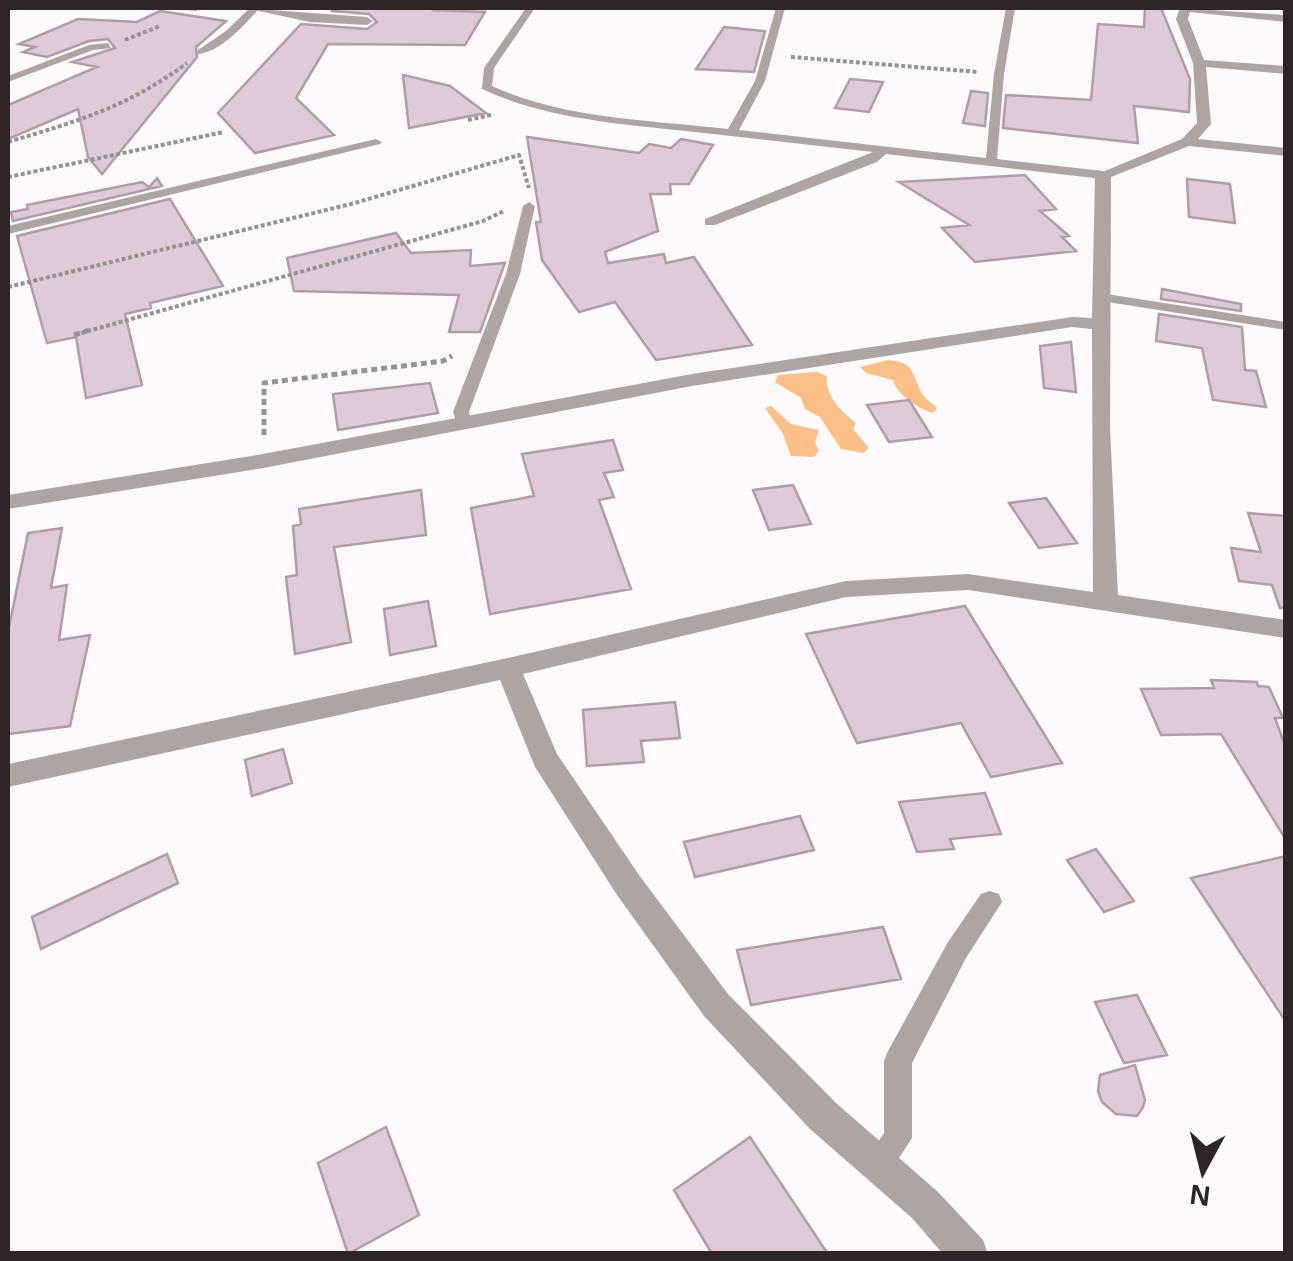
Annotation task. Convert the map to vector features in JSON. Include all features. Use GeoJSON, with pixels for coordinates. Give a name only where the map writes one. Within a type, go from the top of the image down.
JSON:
{"type":"FeatureCollection","features":[{"type":"Feature","properties":{"kind":"street"},"geometry":{"type":"LineString","coordinates":[[252,8],[367,21]]}},
{"type":"Feature","properties":{"kind":"street"},"geometry":{"type":"LineString","coordinates":[[1106,606],[1099,324],[1102,175],[1187,142],[1204,124],[1199,63],[1182,18],[1185,8],[1286,18]]}},
{"type":"Feature","properties":{"kind":"street"},"geometry":{"type":"LineString","coordinates":[[1199,63],[1286,70]]}},
{"type":"Feature","properties":{"kind":"street"},"geometry":{"type":"LineString","coordinates":[[1187,142],[1286,152]]}},
{"type":"Feature","properties":{"kind":"street"},"geometry":{"type":"LineString","coordinates":[[8,502],[263,460],[692,380],[1072,322],[1099,324]]}},
{"type":"Feature","properties":{"kind":"street"},"geometry":{"type":"LineString","coordinates":[[8,776],[508,668],[846,589],[968,582],[1106,606],[1286,629]]}},
{"type":"Feature","properties":{"kind":"street"},"geometry":{"type":"LineString","coordinates":[[508,668],[545,758],[628,884],[716,1005],[822,1116],[925,1205],[969,1254]]}},
{"type":"Feature","properties":{"kind":"lane"},"geometry":{"type":"LineString","coordinates":[[171,8],[194,8]]}},
{"type":"Feature","properties":{"kind":"lane"},"geometry":{"type":"LineString","coordinates":[[202,52],[229,34],[252,8]]}},
{"type":"Feature","properties":{"kind":"lane"},"geometry":{"type":"LineString","coordinates":[[530,8],[489,68],[486,87],[510,98],[571,113],[1102,175]]}},
{"type":"Feature","properties":{"kind":"lane"},"geometry":{"type":"LineString","coordinates":[[732,132],[760,81],[781,8]]}},
{"type":"Feature","properties":{"kind":"lane"},"geometry":{"type":"LineString","coordinates":[[991,164],[999,74],[1011,8]]}},
{"type":"Feature","properties":{"kind":"lane"},"geometry":{"type":"LineString","coordinates":[[8,79],[92,48],[108,46]]}},
{"type":"Feature","properties":{"kind":"lane"},"geometry":{"type":"LineString","coordinates":[[8,230],[376,142]]}},
{"type":"Feature","properties":{"kind":"lane"},"geometry":{"type":"LineString","coordinates":[[710,222],[873,159],[882,152]]}},
{"type":"Feature","properties":{"kind":"lane"},"geometry":{"type":"LineString","coordinates":[[464,423],[461,412],[488,349],[513,274],[529,206]]}},
{"type":"Feature","properties":{"kind":"lane"},"geometry":{"type":"LineString","coordinates":[[1100,297],[1286,326]]}},
{"type":"Feature","properties":{"kind":"lane"},"geometry":{"type":"LineString","coordinates":[[878,1165],[898,1138],[898,1061],[957,950],[990,902]]}},
{"type":"Feature","properties":{"kind":"path"},"geometry":{"type":"LineString","coordinates":[[108,46],[194,8]]}},
{"type":"Feature","properties":{"kind":"path"},"geometry":{"type":"LineString","coordinates":[[8,142],[80,120],[147,93],[202,52]]}},
{"type":"Feature","properties":{"kind":"path"},"geometry":{"type":"LineString","coordinates":[[770,55],[999,74]]}},
{"type":"Feature","properties":{"kind":"path"},"geometry":{"type":"LineString","coordinates":[[8,178],[224,132]]}},
{"type":"Feature","properties":{"kind":"path"},"geometry":{"type":"LineString","coordinates":[[8,288],[350,204],[519,155],[523,170]]}},
{"type":"Feature","properties":{"kind":"path"},"geometry":{"type":"LineString","coordinates":[[74,335],[483,221],[496,212],[529,206]]}},
{"type":"Feature","properties":{"kind":"path"},"geometry":{"type":"LineString","coordinates":[[263,460],[264,383],[443,361],[456,354],[488,349]]}},
{"type":"Feature","properties":{"kind":"shaded area"},"geometry":{"type":"Polygon","coordinates":[[[888,360],[910,368],[921,393],[937,408],[933,413],[909,401],[893,380],[866,373],[860,367],[888,360]]]}},
{"type":"Feature","properties":{"kind":"shaded area"},"geometry":{"type":"Polygon","coordinates":[[[817,372],[827,376],[831,396],[856,423],[853,429],[869,448],[863,453],[841,449],[820,417],[805,409],[801,398],[775,382],[778,375],[817,372]]]}},
{"type":"Feature","properties":{"kind":"shaded area"},"geometry":{"type":"Polygon","coordinates":[[[771,406],[791,424],[819,430],[815,443],[819,451],[814,457],[791,456],[783,434],[765,408],[771,406]]]}},
{"type":"Feature","properties":{"kind":"building"},"geometry":{"type":"Polygon","coordinates":[[[334,8],[485,12],[465,45],[328,44],[296,98],[334,135],[255,153],[218,113],[301,24],[367,29],[377,22],[369,14],[332,11],[334,8]]]}},
{"type":"Feature","properties":{"kind":"building"},"geometry":{"type":"Polygon","coordinates":[[[1145,8],[1161,8],[1190,79],[1189,112],[1134,106],[1138,143],[1003,128],[1006,95],[1091,100],[1098,24],[1144,27],[1145,8]]]}},
{"type":"Feature","properties":{"kind":"building"},"geometry":{"type":"Polygon","coordinates":[[[160,11],[226,21],[196,47],[197,57],[102,174],[88,157],[78,109],[8,139],[8,105],[97,67],[72,62],[115,48],[108,39],[89,41],[47,57],[23,52],[35,47],[19,44],[78,19],[137,22],[160,11]]]}},
{"type":"Feature","properties":{"kind":"building"},"geometry":{"type":"Polygon","coordinates":[[[724,27],[765,31],[754,72],[696,69],[724,27]]]}},
{"type":"Feature","properties":{"kind":"building"},"geometry":{"type":"Polygon","coordinates":[[[403,75],[450,86],[486,113],[409,128],[403,75]]]}},
{"type":"Feature","properties":{"kind":"building"},"geometry":{"type":"Polygon","coordinates":[[[850,79],[883,82],[869,112],[835,108],[850,79]]]}},
{"type":"Feature","properties":{"kind":"building"},"geometry":{"type":"Polygon","coordinates":[[[971,91],[988,93],[985,126],[963,123],[971,91]]]}},
{"type":"Feature","properties":{"kind":"building"},"geometry":{"type":"Polygon","coordinates":[[[527,137],[639,153],[649,144],[671,148],[681,139],[713,145],[689,184],[670,184],[671,194],[650,194],[658,231],[605,252],[608,263],[664,254],[666,263],[694,257],[752,345],[656,360],[615,302],[579,312],[542,260],[536,222],[541,222],[527,137]]]}},
{"type":"Feature","properties":{"kind":"building"},"geometry":{"type":"Polygon","coordinates":[[[1025,175],[1056,209],[1040,211],[1069,236],[1062,237],[1076,251],[975,262],[942,228],[969,225],[899,182],[1025,175]]]}},
{"type":"Feature","properties":{"kind":"building"},"geometry":{"type":"Polygon","coordinates":[[[157,178],[162,186],[13,221],[11,212],[28,209],[27,205],[142,182],[149,187],[157,178]]]}},
{"type":"Feature","properties":{"kind":"building"},"geometry":{"type":"Polygon","coordinates":[[[1187,179],[1230,184],[1235,223],[1189,217],[1187,179]]]}},
{"type":"Feature","properties":{"kind":"building"},"geometry":{"type":"Polygon","coordinates":[[[170,199],[223,286],[150,303],[151,308],[125,314],[142,385],[86,398],[76,337],[47,343],[17,236],[170,199]]]}},
{"type":"Feature","properties":{"kind":"building"},"geometry":{"type":"Polygon","coordinates":[[[396,233],[411,253],[471,250],[470,266],[505,263],[480,332],[449,332],[459,295],[294,291],[287,258],[396,233]]]}},
{"type":"Feature","properties":{"kind":"building"},"geometry":{"type":"Polygon","coordinates":[[[1162,289],[1241,304],[1241,311],[1161,299],[1162,289]]]}},
{"type":"Feature","properties":{"kind":"building"},"geometry":{"type":"Polygon","coordinates":[[[1159,314],[1242,327],[1245,370],[1256,371],[1266,407],[1213,400],[1202,348],[1156,341],[1159,314]]]}},
{"type":"Feature","properties":{"kind":"building"},"geometry":{"type":"Polygon","coordinates":[[[1071,342],[1076,392],[1044,388],[1040,346],[1071,342]]]}},
{"type":"Feature","properties":{"kind":"building"},"geometry":{"type":"Polygon","coordinates":[[[430,383],[438,413],[338,430],[333,394],[430,383]]]}},
{"type":"Feature","properties":{"kind":"building"},"geometry":{"type":"Polygon","coordinates":[[[909,400],[932,437],[889,442],[867,405],[909,400]]]}},
{"type":"Feature","properties":{"kind":"building"},"geometry":{"type":"Polygon","coordinates":[[[613,440],[623,470],[604,473],[614,497],[599,500],[631,589],[490,614],[471,508],[534,496],[522,454],[613,440]]]}},
{"type":"Feature","properties":{"kind":"building"},"geometry":{"type":"Polygon","coordinates":[[[793,485],[811,524],[769,530],[753,490],[793,485]]]}},
{"type":"Feature","properties":{"kind":"building"},"geometry":{"type":"Polygon","coordinates":[[[421,490],[426,535],[334,547],[351,642],[295,654],[286,577],[297,575],[293,526],[301,524],[299,509],[421,490]]]}},
{"type":"Feature","properties":{"kind":"building"},"geometry":{"type":"Polygon","coordinates":[[[1046,498],[1077,543],[1039,548],[1009,503],[1046,498]]]}},
{"type":"Feature","properties":{"kind":"building"},"geometry":{"type":"Polygon","coordinates":[[[1248,513],[1286,516],[1286,607],[1280,608],[1272,585],[1239,581],[1231,548],[1261,552],[1248,513]]]}},
{"type":"Feature","properties":{"kind":"building"},"geometry":{"type":"Polygon","coordinates":[[[62,528],[51,588],[67,585],[59,640],[90,635],[70,726],[8,734],[8,632],[28,533],[62,528]]]}},
{"type":"Feature","properties":{"kind":"building"},"geometry":{"type":"Polygon","coordinates":[[[428,601],[436,646],[390,655],[384,609],[428,601]]]}},
{"type":"Feature","properties":{"kind":"building"},"geometry":{"type":"Polygon","coordinates":[[[965,606],[1062,763],[991,777],[961,723],[857,743],[806,634],[965,606]]]}},
{"type":"Feature","properties":{"kind":"building"},"geometry":{"type":"Polygon","coordinates":[[[1211,680],[1257,682],[1258,686],[1269,687],[1283,718],[1275,718],[1286,748],[1286,840],[1221,734],[1161,735],[1141,689],[1214,688],[1211,680]]]}},
{"type":"Feature","properties":{"kind":"building"},"geometry":{"type":"Polygon","coordinates":[[[675,702],[680,738],[641,741],[644,762],[587,766],[583,710],[675,702]]]}},
{"type":"Feature","properties":{"kind":"building"},"geometry":{"type":"Polygon","coordinates":[[[283,749],[292,783],[252,796],[245,760],[283,749]]]}},
{"type":"Feature","properties":{"kind":"building"},"geometry":{"type":"Polygon","coordinates":[[[985,793],[1001,834],[950,839],[954,849],[917,852],[899,802],[985,793]]]}},
{"type":"Feature","properties":{"kind":"building"},"geometry":{"type":"Polygon","coordinates":[[[800,816],[814,850],[695,877],[684,842],[800,816]]]}},
{"type":"Feature","properties":{"kind":"building"},"geometry":{"type":"Polygon","coordinates":[[[1096,849],[1134,901],[1104,912],[1067,860],[1096,849]]]}},
{"type":"Feature","properties":{"kind":"building"},"geometry":{"type":"Polygon","coordinates":[[[167,854],[178,883],[41,949],[32,917],[167,854]]]}},
{"type":"Feature","properties":{"kind":"building"},"geometry":{"type":"Polygon","coordinates":[[[1286,856],[1286,1022],[1191,878],[1286,856]]]}},
{"type":"Feature","properties":{"kind":"building"},"geometry":{"type":"Polygon","coordinates":[[[883,927],[901,979],[751,1005],[737,950],[883,927]]]}},
{"type":"Feature","properties":{"kind":"building"},"geometry":{"type":"Polygon","coordinates":[[[1137,995],[1167,1055],[1124,1063],[1095,1002],[1137,995]]]}},
{"type":"Feature","properties":{"kind":"building"},"geometry":{"type":"Polygon","coordinates":[[[1135,1065],[1145,1100],[1143,1107],[1137,1116],[1116,1114],[1102,1102],[1098,1091],[1100,1075],[1135,1065]]]}},
{"type":"Feature","properties":{"kind":"building"},"geometry":{"type":"Polygon","coordinates":[[[386,1127],[419,1215],[348,1254],[318,1163],[386,1127]]]}},
{"type":"Feature","properties":{"kind":"building"},"geometry":{"type":"Polygon","coordinates":[[[750,1137],[828,1254],[712,1254],[674,1190],[750,1137]]]}}]}
